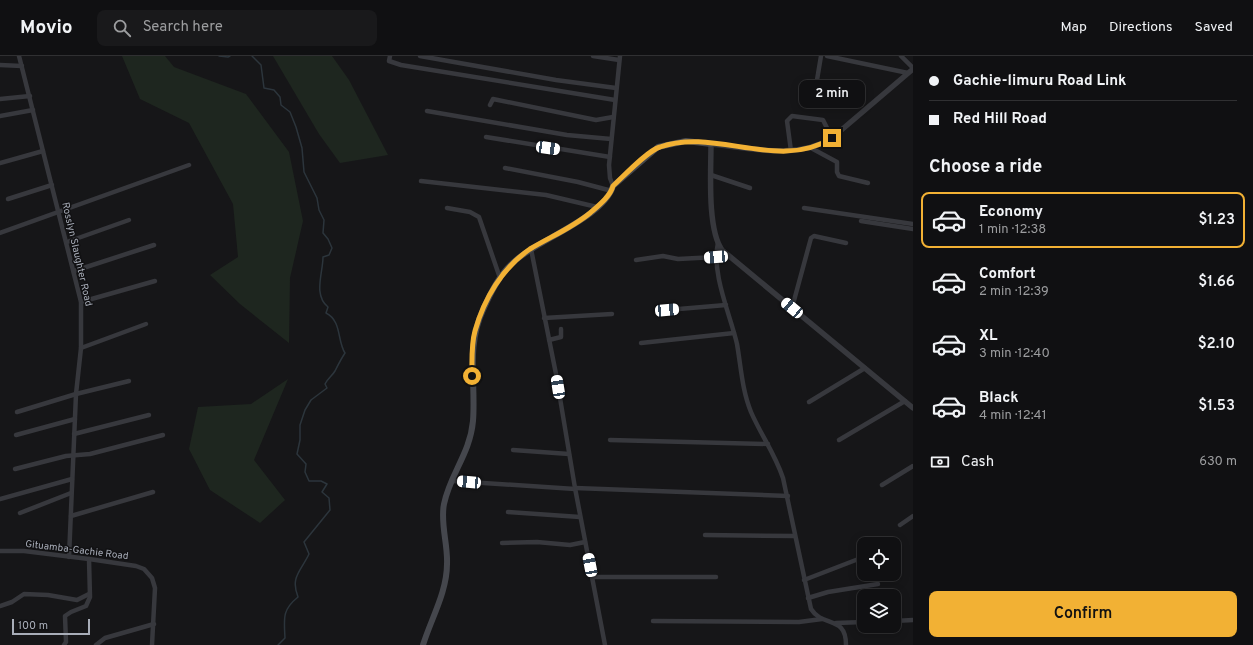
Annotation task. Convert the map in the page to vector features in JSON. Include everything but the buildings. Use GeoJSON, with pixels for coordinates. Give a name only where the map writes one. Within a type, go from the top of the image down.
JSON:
{"type":"FeatureCollection","features":[{"type":"Feature","properties":{"kind":"main road"},"geometry":{"type":"LineString","coordinates":[[423,645],[446,579],[447,564],[443,521],[444,505],[469,444],[473,421],[472,354],[475,332],[482,313],[500,278],[515,260],[531,249],[582,220],[597,207],[612,189],[658,147],[686,141],[711,144]]}},
{"type":"Feature","properties":{"kind":"street","name":"Rosslyn Slaughter Road"},"geometry":{"type":"LineString","coordinates":[[19,56],[60,212],[81,302],[81,348],[72,456],[69,556]]}},
{"type":"Feature","properties":{"kind":"street"},"geometry":{"type":"LineString","coordinates":[[390,56],[392,63],[401,65],[615,100]]}},
{"type":"Feature","properties":{"kind":"street"},"geometry":{"type":"LineString","coordinates":[[420,56],[556,80],[616,88]]}},
{"type":"Feature","properties":{"kind":"street"},"geometry":{"type":"LineString","coordinates":[[505,168],[612,189],[610,178],[610,157],[620,58],[594,56]]}},
{"type":"Feature","properties":{"kind":"street"},"geometry":{"type":"LineString","coordinates":[[817,80],[821,56]]}},
{"type":"Feature","properties":{"kind":"street"},"geometry":{"type":"LineString","coordinates":[[827,56],[912,70]]}},
{"type":"Feature","properties":{"kind":"street"},"geometry":{"type":"LineString","coordinates":[[901,56],[912,70]]}},
{"type":"Feature","properties":{"kind":"street"},"geometry":{"type":"LineString","coordinates":[[0,65],[22,66]]}},
{"type":"Feature","properties":{"kind":"street"},"geometry":{"type":"LineString","coordinates":[[912,70],[832,138],[820,145],[791,151],[711,144],[710,175],[714,235],[722,250],[913,408]]}},
{"type":"Feature","properties":{"kind":"street"},"geometry":{"type":"LineString","coordinates":[[0,98],[30,96]]}},
{"type":"Feature","properties":{"kind":"street"},"geometry":{"type":"LineString","coordinates":[[490,105],[493,99],[596,120],[614,117]]}},
{"type":"Feature","properties":{"kind":"street"},"geometry":{"type":"LineString","coordinates":[[0,116],[33,110]]}},
{"type":"Feature","properties":{"kind":"street"},"geometry":{"type":"LineString","coordinates":[[427,110],[567,136],[612,139]]}},
{"type":"Feature","properties":{"kind":"street"},"geometry":{"type":"LineString","coordinates":[[791,151],[787,122],[792,116],[823,120],[832,138]]}},
{"type":"Feature","properties":{"kind":"street"},"geometry":{"type":"LineString","coordinates":[[486,137],[610,157]]}},
{"type":"Feature","properties":{"kind":"street"},"geometry":{"type":"LineString","coordinates":[[811,148],[836,160],[838,163],[837,172],[839,176],[868,183]]}},
{"type":"Feature","properties":{"kind":"street"},"geometry":{"type":"LineString","coordinates":[[0,163],[43,151]]}},
{"type":"Feature","properties":{"kind":"street"},"geometry":{"type":"LineString","coordinates":[[0,233],[189,165]]}},
{"type":"Feature","properties":{"kind":"street"},"geometry":{"type":"LineString","coordinates":[[710,175],[750,188]]}},
{"type":"Feature","properties":{"kind":"street"},"geometry":{"type":"LineString","coordinates":[[421,181],[546,195],[597,207]]}},
{"type":"Feature","properties":{"kind":"street"},"geometry":{"type":"LineString","coordinates":[[8,199],[52,185]]}},
{"type":"Feature","properties":{"kind":"street"},"geometry":{"type":"LineString","coordinates":[[447,208],[470,212],[479,217],[500,278]]}},
{"type":"Feature","properties":{"kind":"street"},"geometry":{"type":"LineString","coordinates":[[804,208],[913,224]]}},
{"type":"Feature","properties":{"kind":"street"},"geometry":{"type":"LineString","coordinates":[[67,242],[129,220]]}},
{"type":"Feature","properties":{"kind":"street"},"geometry":{"type":"LineString","coordinates":[[861,221],[913,229]]}},
{"type":"Feature","properties":{"kind":"street"},"geometry":{"type":"LineString","coordinates":[[792,308],[811,238],[814,236],[846,243]]}},
{"type":"Feature","properties":{"kind":"street"},"geometry":{"type":"LineString","coordinates":[[718,244],[716,257],[734,333],[745,396],[751,413],[777,460],[788,496],[810,609],[822,619]]}},
{"type":"Feature","properties":{"kind":"street"},"geometry":{"type":"LineString","coordinates":[[74,271],[154,245]]}},
{"type":"Feature","properties":{"kind":"street"},"geometry":{"type":"LineString","coordinates":[[531,249],[605,645]]}},
{"type":"Feature","properties":{"kind":"street"},"geometry":{"type":"LineString","coordinates":[[636,260],[663,256],[678,260],[716,257]]}},
{"type":"Feature","properties":{"kind":"street"},"geometry":{"type":"LineString","coordinates":[[81,302],[155,281]]}},
{"type":"Feature","properties":{"kind":"street"},"geometry":{"type":"LineString","coordinates":[[667,310],[726,304]]}},
{"type":"Feature","properties":{"kind":"street"},"geometry":{"type":"LineString","coordinates":[[544,318],[612,314]]}},
{"type":"Feature","properties":{"kind":"street"},"geometry":{"type":"LineString","coordinates":[[81,348],[146,324]]}},
{"type":"Feature","properties":{"kind":"street"},"geometry":{"type":"LineString","coordinates":[[549,340],[561,337],[561,329]]}},
{"type":"Feature","properties":{"kind":"street"},"geometry":{"type":"LineString","coordinates":[[641,343],[734,333]]}},
{"type":"Feature","properties":{"kind":"street"},"geometry":{"type":"LineString","coordinates":[[809,402],[865,368]]}},
{"type":"Feature","properties":{"kind":"street"},"geometry":{"type":"LineString","coordinates":[[17,412],[76,394],[129,381]]}},
{"type":"Feature","properties":{"kind":"street"},"geometry":{"type":"LineString","coordinates":[[839,440],[905,401]]}},
{"type":"Feature","properties":{"kind":"street"},"geometry":{"type":"LineString","coordinates":[[74,434],[149,415]]}},
{"type":"Feature","properties":{"kind":"street"},"geometry":{"type":"LineString","coordinates":[[16,435],[75,419]]}},
{"type":"Feature","properties":{"kind":"street"},"geometry":{"type":"LineString","coordinates":[[14,469],[66,456],[90,454],[163,435]]}},
{"type":"Feature","properties":{"kind":"street"},"geometry":{"type":"LineString","coordinates":[[610,440],[768,444]]}},
{"type":"Feature","properties":{"kind":"street"},"geometry":{"type":"LineString","coordinates":[[513,450],[569,454]]}},
{"type":"Feature","properties":{"kind":"street"},"geometry":{"type":"LineString","coordinates":[[882,485],[913,466]]}},
{"type":"Feature","properties":{"kind":"street"},"geometry":{"type":"LineString","coordinates":[[0,499],[72,479]]}},
{"type":"Feature","properties":{"kind":"street"},"geometry":{"type":"LineString","coordinates":[[453,481],[575,488],[788,496]]}},
{"type":"Feature","properties":{"kind":"street"},"geometry":{"type":"LineString","coordinates":[[71,516],[153,492]]}},
{"type":"Feature","properties":{"kind":"street"},"geometry":{"type":"LineString","coordinates":[[20,513],[71,493]]}},
{"type":"Feature","properties":{"kind":"street"},"geometry":{"type":"LineString","coordinates":[[508,512],[580,517]]}},
{"type":"Feature","properties":{"kind":"street"},"geometry":{"type":"LineString","coordinates":[[900,525],[913,516]]}},
{"type":"Feature","properties":{"kind":"street"},"geometry":{"type":"LineString","coordinates":[[705,535],[795,536]]}},
{"type":"Feature","properties":{"kind":"street"},"geometry":{"type":"LineString","coordinates":[[502,543],[537,542],[570,545],[585,542]]}},
{"type":"Feature","properties":{"kind":"street","name":"Gituamba-Gachie Road"},"geometry":{"type":"LineString","coordinates":[[0,551],[24,551],[69,556],[136,566],[148,573],[152,578],[154,588],[154,624],[152,645]]}},
{"type":"Feature","properties":{"kind":"street"},"geometry":{"type":"LineString","coordinates":[[64,645],[66,642],[65,616],[86,606],[89,594],[89,559]]}},
{"type":"Feature","properties":{"kind":"street"},"geometry":{"type":"LineString","coordinates":[[804,580],[857,560]]}},
{"type":"Feature","properties":{"kind":"street"},"geometry":{"type":"LineString","coordinates":[[592,577],[716,577]]}},
{"type":"Feature","properties":{"kind":"street"},"geometry":{"type":"LineString","coordinates":[[808,598],[828,592],[878,584]]}},
{"type":"Feature","properties":{"kind":"street"},"geometry":{"type":"LineString","coordinates":[[0,606],[12,602],[24,594],[48,595],[77,600],[89,594]]}},
{"type":"Feature","properties":{"kind":"street"},"geometry":{"type":"LineString","coordinates":[[652,622],[799,622],[822,619],[836,623],[857,622]]}},
{"type":"Feature","properties":{"kind":"street"},"geometry":{"type":"LineString","coordinates":[[901,621],[913,620]]}},
{"type":"Feature","properties":{"kind":"street"},"geometry":{"type":"LineString","coordinates":[[836,623],[843,629],[846,637],[846,645]]}},
{"type":"Feature","properties":{"kind":"street"},"geometry":{"type":"LineString","coordinates":[[96,645],[104,638],[154,624]]}},
{"type":"Feature","properties":{"kind":"shaded area"},"geometry":{"type":"Polygon","coordinates":[[[122,56],[165,56],[174,67],[246,94],[289,152],[303,221],[290,278],[289,343],[240,304],[210,275],[238,257],[233,204],[189,123],[140,99],[122,56]]]}},
{"type":"Feature","properties":{"kind":"shaded area"},"geometry":{"type":"Polygon","coordinates":[[[273,56],[332,56],[349,80],[388,155],[340,163],[319,134],[273,56]]]}},
{"type":"Feature","properties":{"kind":"shaded area"},"geometry":{"type":"Polygon","coordinates":[[[288,379],[254,460],[285,500],[260,523],[210,490],[189,449],[198,407],[251,404],[288,379]]]}},
{"type":"Feature","properties":{"kind":"waterway"},"geometry":{"type":"LineString","coordinates":[[219,56],[230,56]]}},
{"type":"Feature","properties":{"kind":"waterway"},"geometry":{"type":"LineString","coordinates":[[252,56],[261,65],[264,88],[274,90],[280,97],[281,105],[290,112],[296,127],[302,148],[304,172],[317,198],[319,210],[324,220],[323,233],[328,239],[332,248],[329,255],[323,257],[320,284],[321,296],[323,302],[328,307],[326,313],[335,321],[345,353],[335,371],[327,380],[325,384],[327,388],[311,400],[305,410],[300,425],[300,440],[297,454],[306,464],[305,472],[309,481],[321,481],[327,484],[322,492],[329,498],[330,510],[304,542],[309,554],[296,579],[295,584],[298,597],[289,606],[285,615],[285,638],[278,645]]}},
{"type":"Feature","properties":{"kind":"route"},"geometry":{"type":"LineString","coordinates":[[472,376],[472,354],[475,332],[494,288],[504,272],[515,260],[531,249],[582,220],[612,191],[613,186],[658,147],[686,141],[782,151],[804,150],[820,145],[832,138]]}}]}
